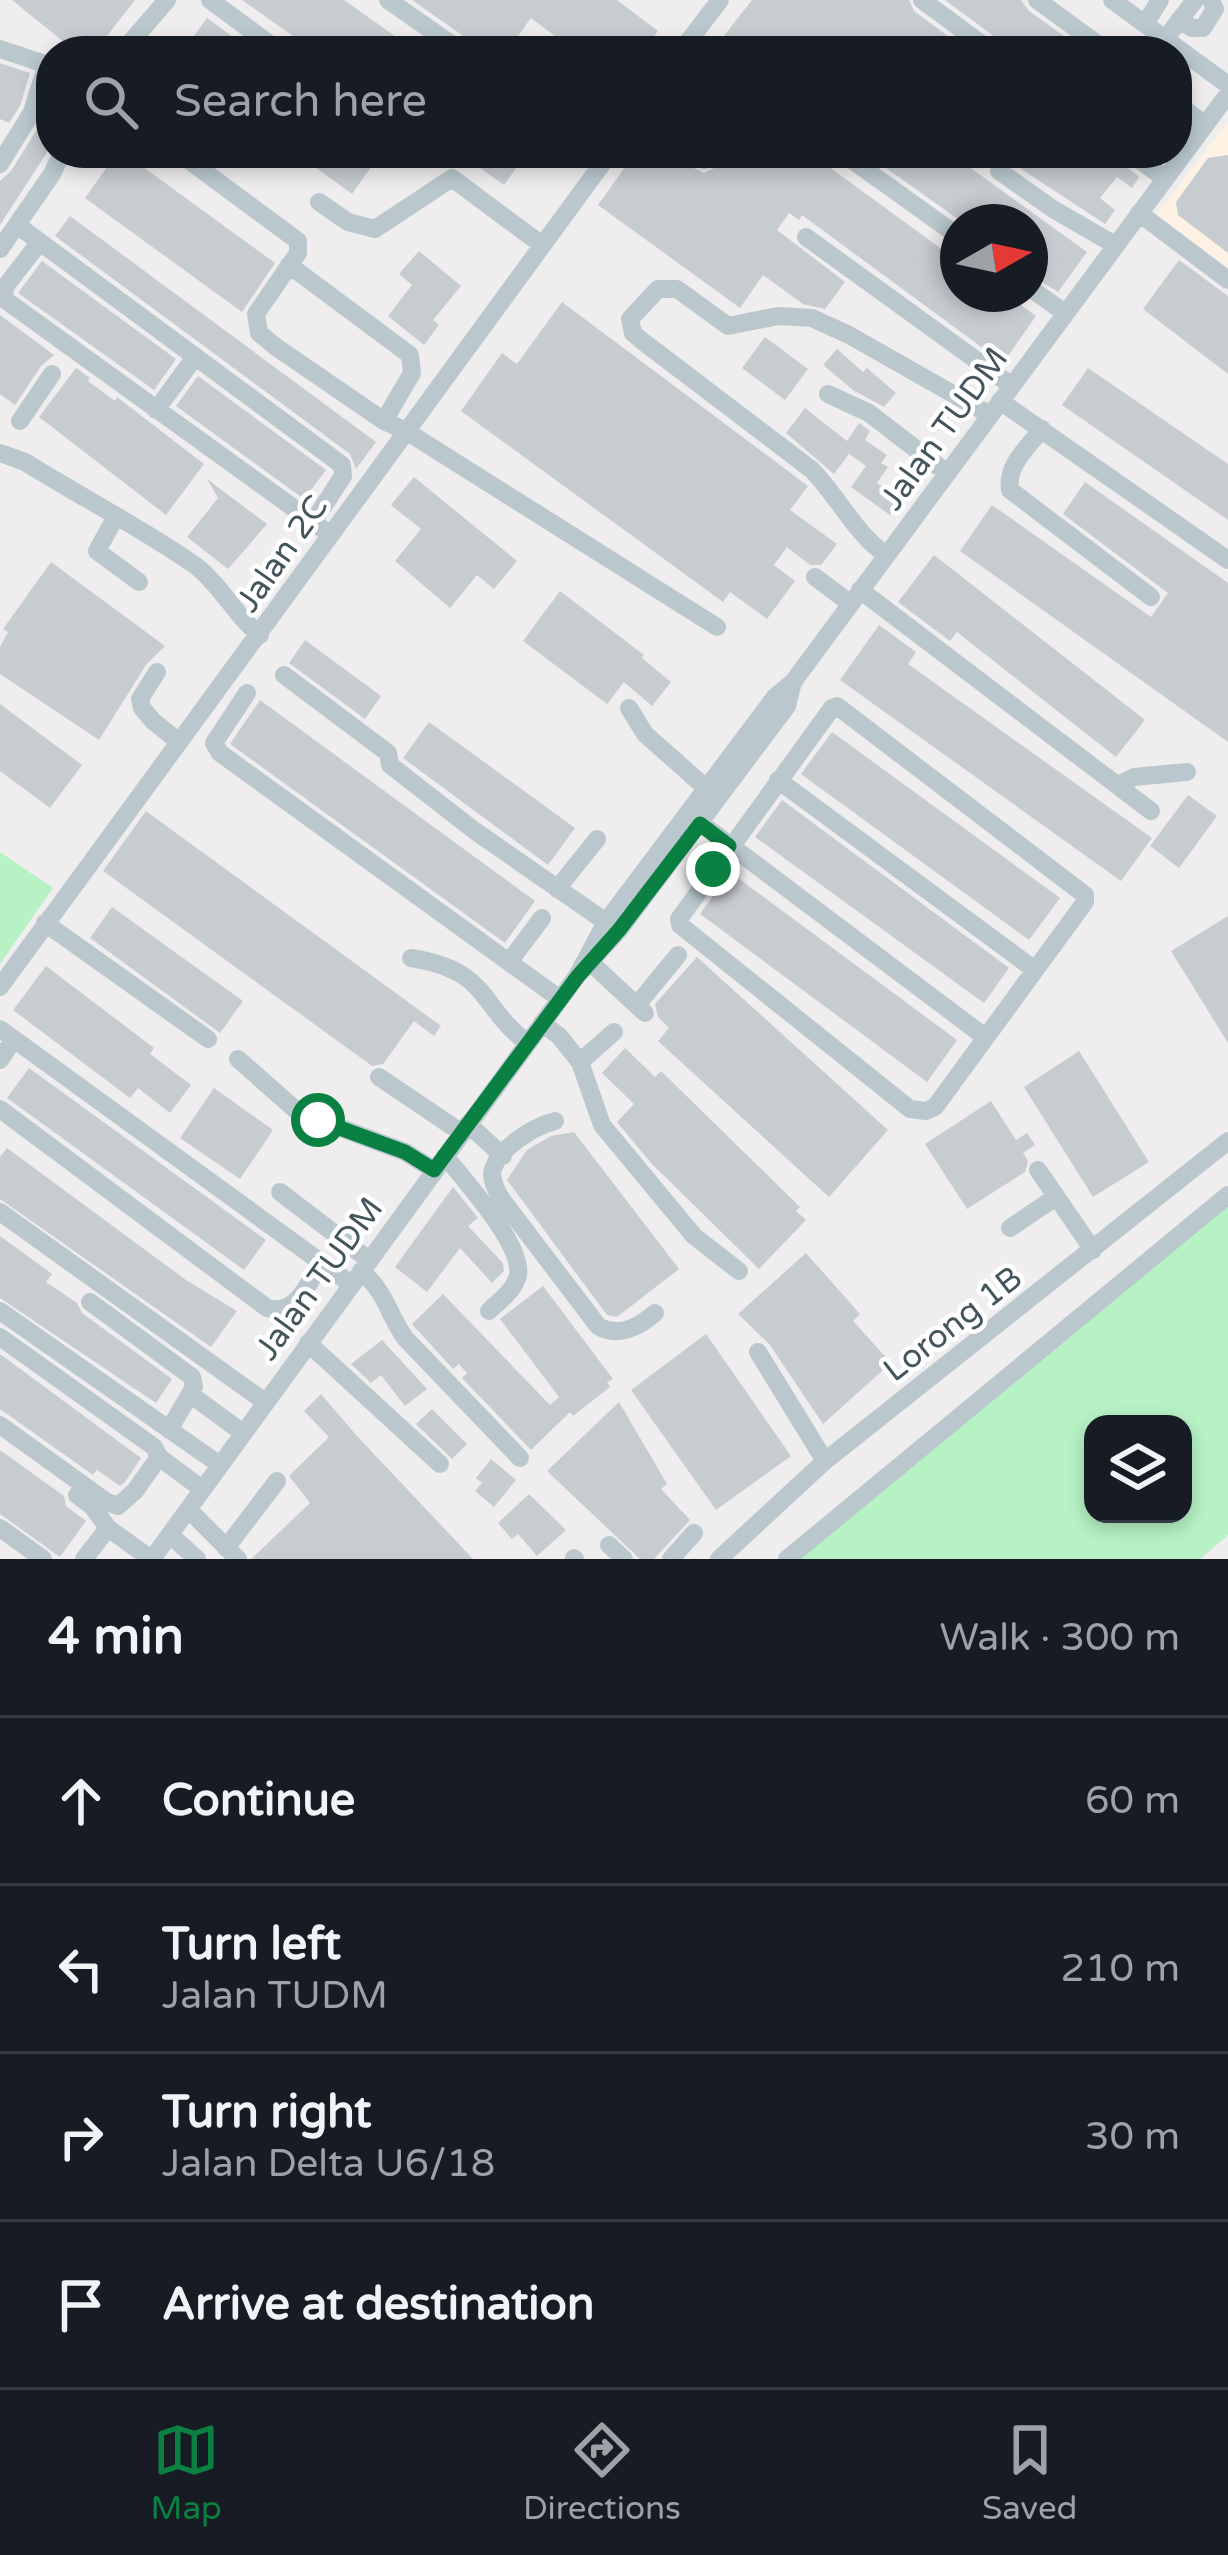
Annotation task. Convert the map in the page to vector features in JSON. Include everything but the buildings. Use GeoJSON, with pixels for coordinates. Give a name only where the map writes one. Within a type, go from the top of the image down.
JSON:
{"type":"FeatureCollection","features":[{"type":"Feature","properties":{"kind":"street"},"geometry":{"type":"LineString","coordinates":[[136,36],[167,0]]}},
{"type":"Feature","properties":{"kind":"street"},"geometry":{"type":"LineString","coordinates":[[210,0],[259,36]]}},
{"type":"Feature","properties":{"kind":"street"},"geometry":{"type":"LineString","coordinates":[[388,0],[440,36]]}},
{"type":"Feature","properties":{"kind":"street"},"geometry":{"type":"LineString","coordinates":[[693,36],[720,0]]}},
{"type":"Feature","properties":{"kind":"street"},"geometry":{"type":"LineString","coordinates":[[922,0],[971,36]]}},
{"type":"Feature","properties":{"kind":"street"},"geometry":{"type":"LineString","coordinates":[[1037,0],[1083,36]]}},
{"type":"Feature","properties":{"kind":"street"},"geometry":{"type":"LineString","coordinates":[[1112,0],[1162,36]]}},
{"type":"Feature","properties":{"kind":"street"},"geometry":{"type":"LineString","coordinates":[[1145,24],[1160,0]]}},
{"type":"Feature","properties":{"kind":"street"},"geometry":{"type":"LineString","coordinates":[[1167,36],[1196,0]]}},
{"type":"Feature","properties":{"kind":"street"},"geometry":{"type":"LineString","coordinates":[[1179,20],[1203,28],[1215,9],[1211,0]]}},
{"type":"Feature","properties":{"kind":"street"},"geometry":{"type":"LineString","coordinates":[[0,50],[36,61]]}},
{"type":"Feature","properties":{"kind":"street"},"geometry":{"type":"LineString","coordinates":[[1192,58],[1228,85]]}},
{"type":"Feature","properties":{"kind":"street","name":"Jalan TUDM"},"geometry":{"type":"LineString","coordinates":[[1192,141],[1228,94]]}},
{"type":"Feature","properties":{"kind":"street"},"geometry":{"type":"LineString","coordinates":[[0,164],[36,101]]}},
{"type":"Feature","properties":{"kind":"street"},"geometry":{"type":"LineString","coordinates":[[1192,114],[1205,124]]}},
{"type":"Feature","properties":{"kind":"street"},"geometry":{"type":"LineString","coordinates":[[0,249],[53,168]]}},
{"type":"Feature","properties":{"kind":"street"},"geometry":{"type":"LineString","coordinates":[[199,168],[298,241],[298,253],[256,314],[260,333],[384,422],[406,431],[717,627]]}},
{"type":"Feature","properties":{"kind":"street","name":"Jalan 2C"},"geometry":{"type":"LineString","coordinates":[[0,987],[599,168]]}},
{"type":"Feature","properties":{"kind":"street"},"geometry":{"type":"LineString","coordinates":[[863,168],[940,223]]}},
{"type":"Feature","properties":{"kind":"street"},"geometry":{"type":"LineString","coordinates":[[1150,168],[1164,178]]}},
{"type":"Feature","properties":{"kind":"street","name":"Jalan TUDM"},"geometry":{"type":"LineString","coordinates":[[152,1559],[694,818],[706,788],[775,697],[793,682],[1172,168]]}},
{"type":"Feature","properties":{"kind":"street"},"geometry":{"type":"LineString","coordinates":[[1000,171],[1115,245]]}},
{"type":"Feature","properties":{"kind":"street"},"geometry":{"type":"LineString","coordinates":[[319,202],[348,222],[374,229],[452,178],[542,245]]}},
{"type":"Feature","properties":{"kind":"street"},"geometry":{"type":"LineString","coordinates":[[1139,213],[1228,280]]}},
{"type":"Feature","properties":{"kind":"street"},"geometry":{"type":"LineString","coordinates":[[17,225],[342,465],[343,476],[314,522]]}},
{"type":"Feature","properties":{"kind":"street"},"geometry":{"type":"LineString","coordinates":[[806,237],[1001,400],[1228,560]]}},
{"type":"Feature","properties":{"kind":"street"},"geometry":{"type":"LineString","coordinates":[[39,243],[4,287],[4,299],[331,535]]}},
{"type":"Feature","properties":{"kind":"street"},"geometry":{"type":"LineString","coordinates":[[290,265],[410,355],[412,374],[384,422]]}},
{"type":"Feature","properties":{"kind":"street"},"geometry":{"type":"LineString","coordinates":[[886,556],[851,524],[812,470],[641,340],[631,320],[658,289],[677,289],[728,326],[778,316],[812,319],[1001,400]]}},
{"type":"Feature","properties":{"kind":"street"},"geometry":{"type":"LineString","coordinates":[[1048,301],[1065,313]]}},
{"type":"Feature","properties":{"kind":"street"},"geometry":{"type":"LineString","coordinates":[[156,410],[195,357]]}},
{"type":"Feature","properties":{"kind":"street"},"geometry":{"type":"LineString","coordinates":[[20,422],[52,374]]}},
{"type":"Feature","properties":{"kind":"street"},"geometry":{"type":"LineString","coordinates":[[828,394],[869,413],[947,473]]}},
{"type":"Feature","properties":{"kind":"street"},"geometry":{"type":"LineString","coordinates":[[1042,430],[1014,465],[1010,490],[1151,597]]}},
{"type":"Feature","properties":{"kind":"street"},"geometry":{"type":"LineString","coordinates":[[0,452],[25,462],[196,567],[229,596],[248,626],[260,635]]}},
{"type":"Feature","properties":{"kind":"street"},"geometry":{"type":"LineString","coordinates":[[115,518],[97,551],[140,582]]}},
{"type":"Feature","properties":{"kind":"street"},"geometry":{"type":"LineString","coordinates":[[815,577],[856,597],[1120,784],[1151,811]]}},
{"type":"Feature","properties":{"kind":"street"},"geometry":{"type":"LineString","coordinates":[[158,672],[140,699],[142,708],[179,742]]}},
{"type":"Feature","properties":{"kind":"street"},"geometry":{"type":"LineString","coordinates":[[284,674],[388,753],[390,765],[606,922]]}},
{"type":"Feature","properties":{"kind":"street","name":"Jalan TUDM"},"geometry":{"type":"LineString","coordinates":[[584,970],[606,922],[787,706],[793,682]]}},
{"type":"Feature","properties":{"kind":"street"},"geometry":{"type":"LineString","coordinates":[[247,693],[214,743],[220,753],[560,999]]}},
{"type":"Feature","properties":{"kind":"street"},"geometry":{"type":"LineString","coordinates":[[629,708],[645,734],[706,788]]}},
{"type":"Feature","properties":{"kind":"street"},"geometry":{"type":"LineString","coordinates":[[832,708],[846,710],[1082,890],[1084,902],[934,1107],[926,1111],[910,1109],[680,925],[679,919],[778,780],[832,708]]}},
{"type":"Feature","properties":{"kind":"street"},"geometry":{"type":"LineString","coordinates":[[1120,784],[1134,777],[1187,772]]}},
{"type":"Feature","properties":{"kind":"street"},"geometry":{"type":"LineString","coordinates":[[778,780],[1034,970]]}},
{"type":"Feature","properties":{"kind":"street"},"geometry":{"type":"LineString","coordinates":[[694,818],[985,1037]]}},
{"type":"Feature","properties":{"kind":"street"},"geometry":{"type":"LineString","coordinates":[[557,889],[597,839]]}},
{"type":"Feature","properties":{"kind":"street"},"geometry":{"type":"LineString","coordinates":[[509,962],[542,918]]}},
{"type":"Feature","properties":{"kind":"street"},"geometry":{"type":"LineString","coordinates":[[45,923],[208,1039]]}},
{"type":"Feature","properties":{"kind":"street"},"geometry":{"type":"LineString","coordinates":[[584,970],[641,1009],[678,955]]}},
{"type":"Feature","properties":{"kind":"street"},"geometry":{"type":"LineString","coordinates":[[411,958],[448,964],[468,978],[527,1043]]}},
{"type":"Feature","properties":{"kind":"street"},"geometry":{"type":"LineString","coordinates":[[542,1023],[580,1062],[602,1125],[694,1236],[739,1271]]}},
{"type":"Feature","properties":{"kind":"street"},"geometry":{"type":"LineString","coordinates":[[580,1062],[614,1033]]}},
{"type":"Feature","properties":{"kind":"street"},"geometry":{"type":"LineString","coordinates":[[0,1060],[7,1034],[321,1263],[360,1272]]}},
{"type":"Feature","properties":{"kind":"street"},"geometry":{"type":"LineString","coordinates":[[238,1059],[298,1112],[440,1163],[514,1252],[518,1274],[514,1286],[489,1311]]}},
{"type":"Feature","properties":{"kind":"street"},"geometry":{"type":"LineString","coordinates":[[379,1077],[503,1156]]}},
{"type":"Feature","properties":{"kind":"street"},"geometry":{"type":"LineString","coordinates":[[0,1109],[267,1309],[281,1312],[293,1306],[321,1263]]}},
{"type":"Feature","properties":{"kind":"street"},"geometry":{"type":"LineString","coordinates":[[555,1121],[527,1133],[503,1156],[492,1172],[500,1197],[598,1326],[607,1331],[635,1328],[656,1313]]}},
{"type":"Feature","properties":{"kind":"street","name":"Lorong 1B"},"geometry":{"type":"LineString","coordinates":[[718,1559],[825,1461],[1228,1141]]}},
{"type":"Feature","properties":{"kind":"street"},"geometry":{"type":"LineString","coordinates":[[1038,1170],[1093,1250]]}},
{"type":"Feature","properties":{"kind":"street"},"geometry":{"type":"LineString","coordinates":[[280,1192],[384,1294],[405,1338],[520,1458]]}},
{"type":"Feature","properties":{"kind":"street"},"geometry":{"type":"LineString","coordinates":[[787,1559],[1228,1195]]}},
{"type":"Feature","properties":{"kind":"street"},"geometry":{"type":"LineString","coordinates":[[1010,1228],[1056,1197]]}},
{"type":"Feature","properties":{"kind":"street"},"geometry":{"type":"LineString","coordinates":[[0,1212],[265,1402]]}},
{"type":"Feature","properties":{"kind":"street"},"geometry":{"type":"LineString","coordinates":[[90,1302],[192,1377],[194,1387],[169,1430]]}},
{"type":"Feature","properties":{"kind":"street"},"geometry":{"type":"LineString","coordinates":[[0,1311],[220,1465]]}},
{"type":"Feature","properties":{"kind":"street"},"geometry":{"type":"LineString","coordinates":[[0,1337],[154,1447],[159,1457],[202,1490]]}},
{"type":"Feature","properties":{"kind":"street"},"geometry":{"type":"LineString","coordinates":[[308,1343],[440,1464]]}},
{"type":"Feature","properties":{"kind":"street"},"geometry":{"type":"LineString","coordinates":[[758,1352],[825,1461]]}},
{"type":"Feature","properties":{"kind":"street"},"geometry":{"type":"LineString","coordinates":[[190,1394],[243,1432]]}},
{"type":"Feature","properties":{"kind":"street"},"geometry":{"type":"LineString","coordinates":[[0,1425],[118,1506],[159,1457]]}},
{"type":"Feature","properties":{"kind":"street"},"geometry":{"type":"LineString","coordinates":[[0,1439],[92,1506],[108,1528],[152,1559]]}},
{"type":"Feature","properties":{"kind":"street"},"geometry":{"type":"LineString","coordinates":[[188,1509],[232,1553],[277,1481]]}},
{"type":"Feature","properties":{"kind":"street"},"geometry":{"type":"LineString","coordinates":[[0,1528],[43,1559]]}},
{"type":"Feature","properties":{"kind":"street"},"geometry":{"type":"LineString","coordinates":[[84,1559],[108,1528]]}},
{"type":"Feature","properties":{"kind":"street"},"geometry":{"type":"LineString","coordinates":[[670,1559],[694,1533]]}},
{"type":"Feature","properties":{"kind":"street"},"geometry":{"type":"LineString","coordinates":[[170,1534],[197,1559]]}},
{"type":"Feature","properties":{"kind":"street"},"geometry":{"type":"LineString","coordinates":[[609,1545],[624,1559]]}},
{"type":"Feature","properties":{"kind":"shaded area"},"geometry":{"type":"Polygon","coordinates":[[[1228,122],[1228,289],[1146,228],[1228,122]]]}},
{"type":"Feature","properties":{"kind":"green space"},"geometry":{"type":"Polygon","coordinates":[[[0,852],[53,888],[0,964],[0,852]]]}},
{"type":"Feature","properties":{"kind":"green space"},"geometry":{"type":"Polygon","coordinates":[[[1228,1195],[1228,1535],[1200,1559],[782,1559],[1228,1195]]]}},
{"type":"Feature","properties":{"kind":"route"},"geometry":{"type":"LineString","coordinates":[[318,1120],[405,1152],[434,1170],[578,976],[700,824],[729,846],[713,869]]}}]}
